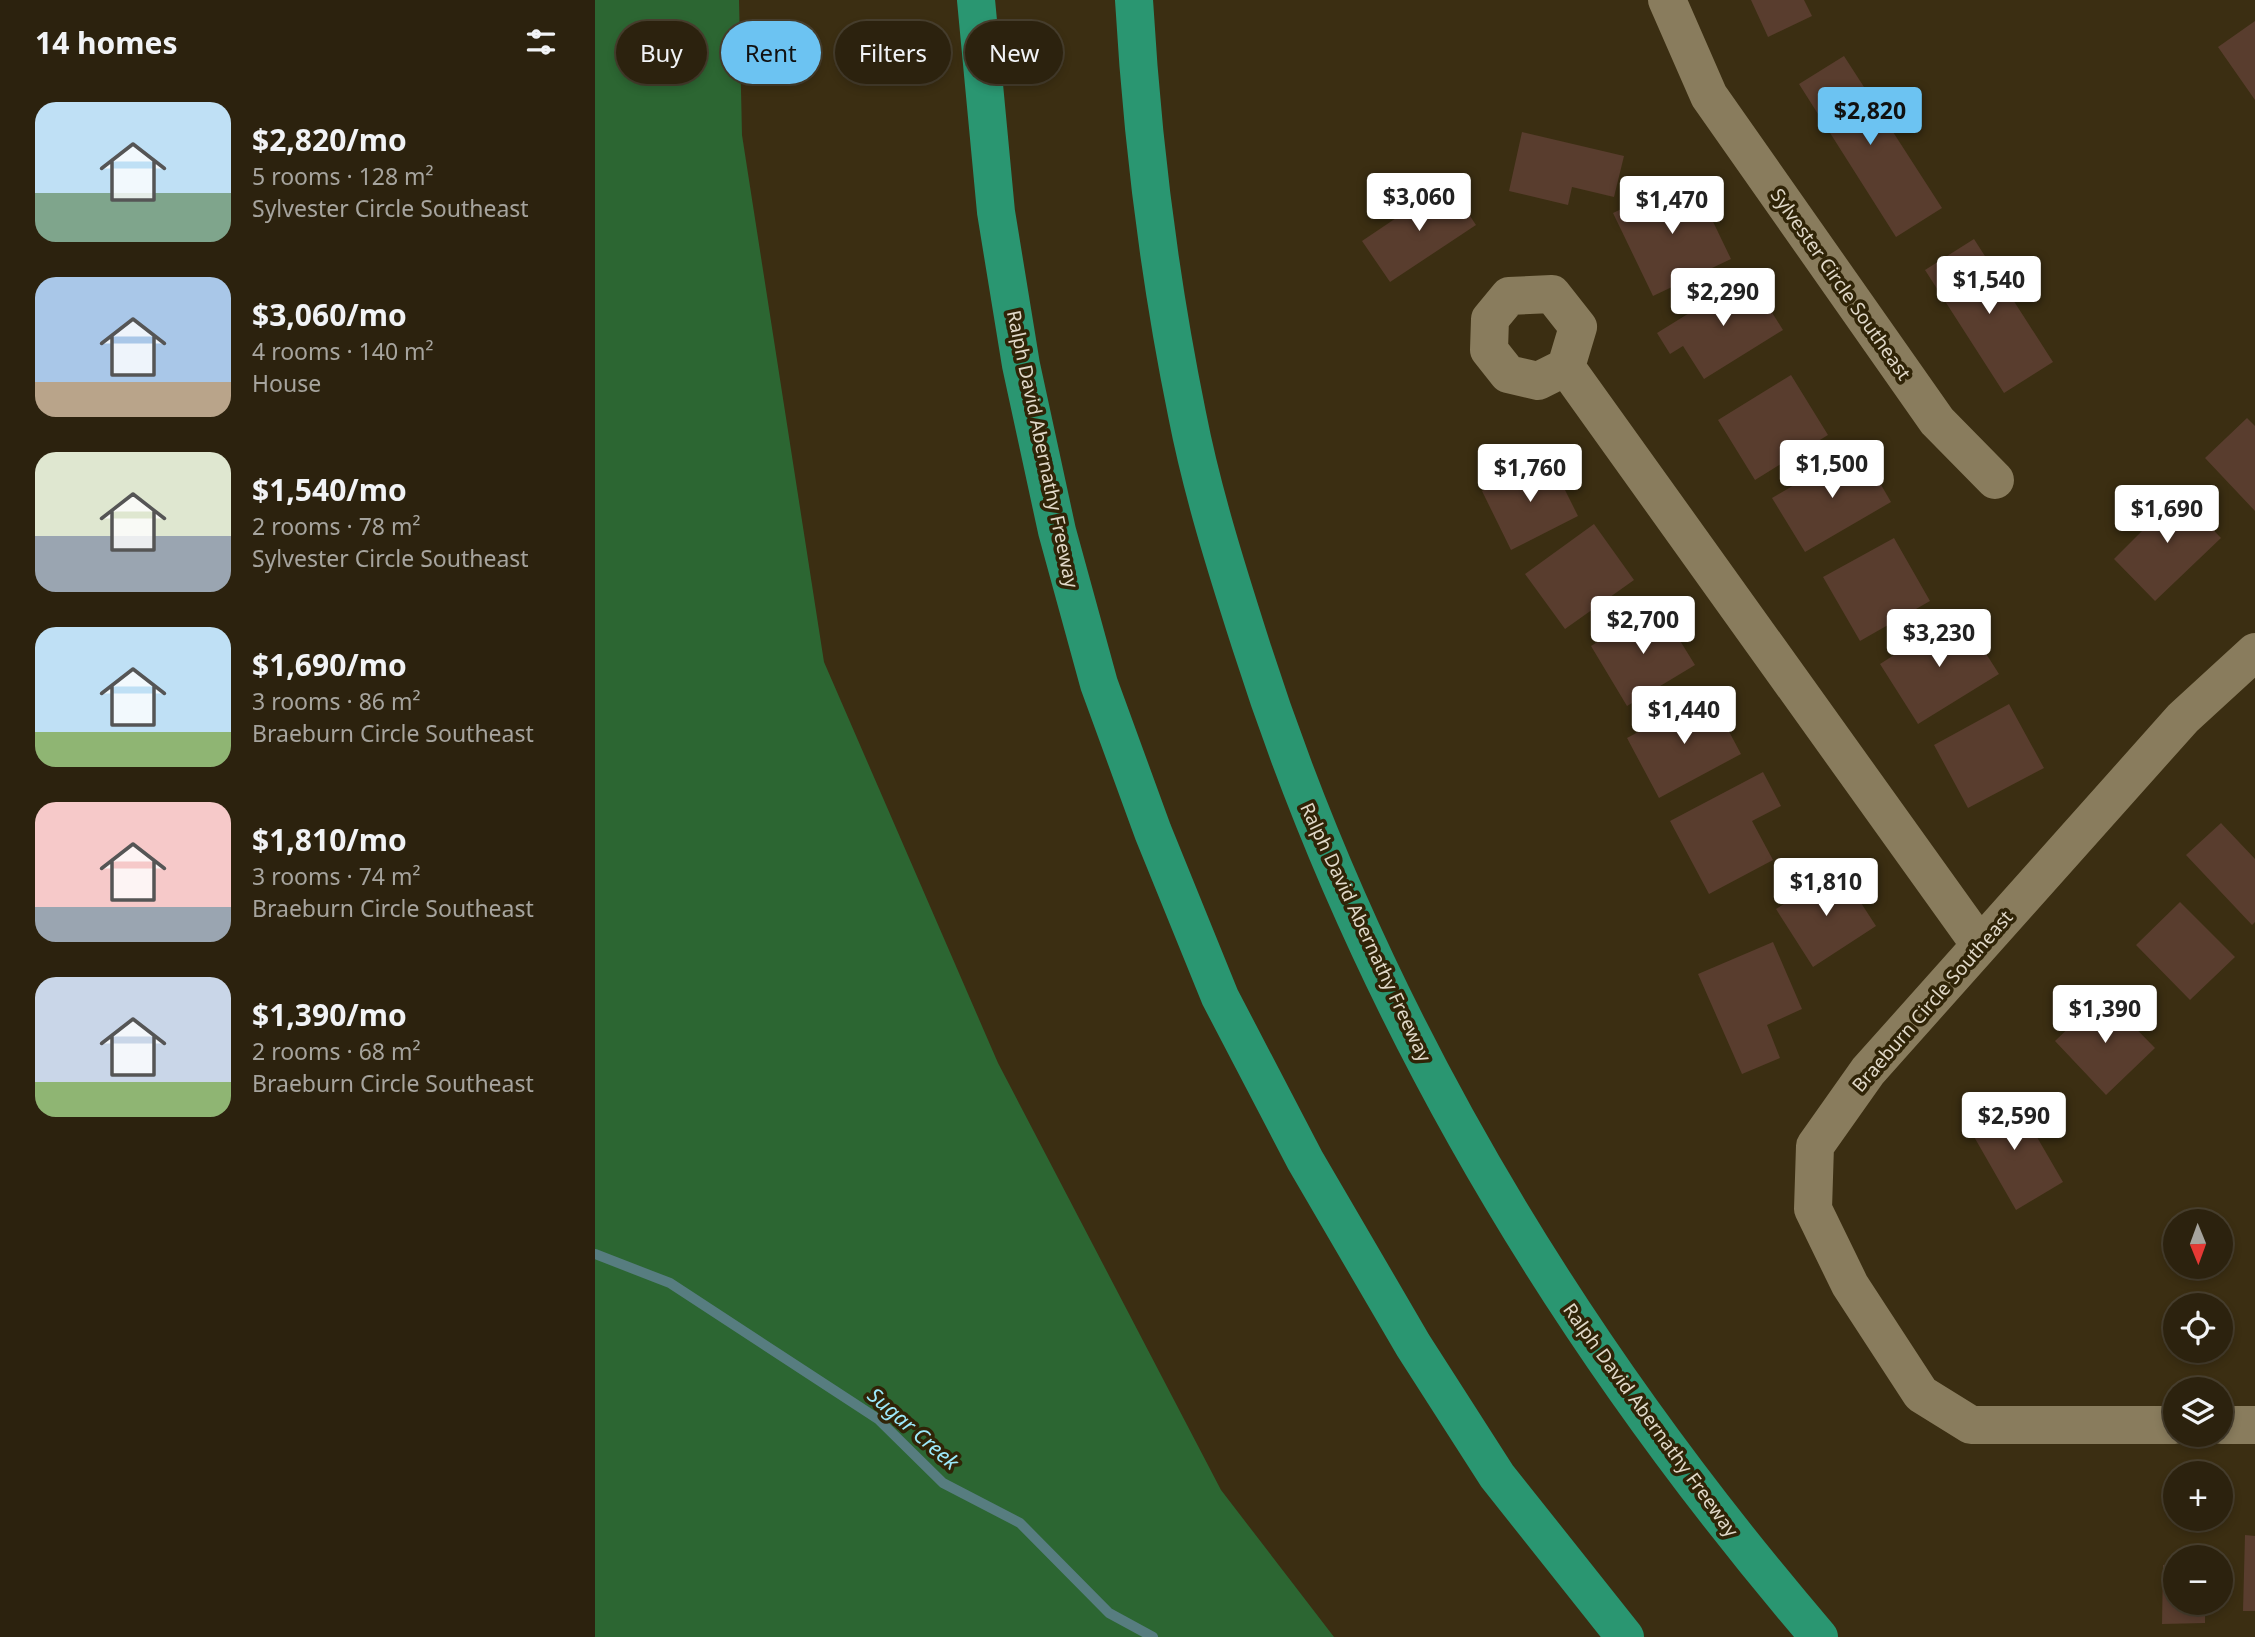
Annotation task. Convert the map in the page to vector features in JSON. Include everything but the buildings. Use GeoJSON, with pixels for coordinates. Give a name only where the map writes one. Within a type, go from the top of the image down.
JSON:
{"type":"FeatureCollection","features":[{"type":"Feature","properties":{"kind":"highway","name":"Ralph David Abernathy Freeway"},"geometry":{"type":"LineString","coordinates":[[976,0],[996,212],[1024,378],[1057,531],[1099,684],[1153,832],[1220,997],[1305,1160],[1413,1345],[1497,1476],[1625,1637]]}},
{"type":"Feature","properties":{"kind":"highway","name":"Ralph David Abernathy Freeway"},"geometry":{"type":"LineString","coordinates":[[1134,0],[1140,107],[1161,270],[1188,419],[1226,567],[1276,725],[1323,846],[1399,1013],[1480,1166],[1566,1305],[1667,1448],[1819,1637]]}},
{"type":"Feature","properties":{"kind":"street","name":"Sylvester Circle Southeast"},"geometry":{"type":"LineString","coordinates":[[1667,0],[1709,96],[1937,421],[1995,480]]}},
{"type":"Feature","properties":{"kind":"street"},"geometry":{"type":"LineString","coordinates":[[1566,367],[1980,945]]}},
{"type":"Feature","properties":{"kind":"street","name":"Braeburn Circle Southeast"},"geometry":{"type":"LineString","coordinates":[[2163,1425],[1971,1425],[1921,1394],[1850,1285],[1813,1209],[1815,1146],[1868,1071],[1980,945],[2183,718],[2255,652]]}},
{"type":"Feature","properties":{"kind":"street"},"geometry":{"type":"LineString","coordinates":[[2233,1425],[2255,1425]]}},
{"type":"Feature","properties":{"kind":"green space"},"geometry":{"type":"Polygon","coordinates":[[[595,0],[739,0],[739,21],[721,21],[721,84],[741,84],[742,135],[824,662],[998,1063],[1221,1490],[1334,1637],[595,1637],[595,0]]]}},
{"type":"Feature","properties":{"kind":"waterway","name":"Sugar Creek"},"geometry":{"type":"LineString","coordinates":[[595,1254],[670,1283],[878,1419],[943,1483],[1020,1523],[1109,1613],[1153,1637]]}}]}
